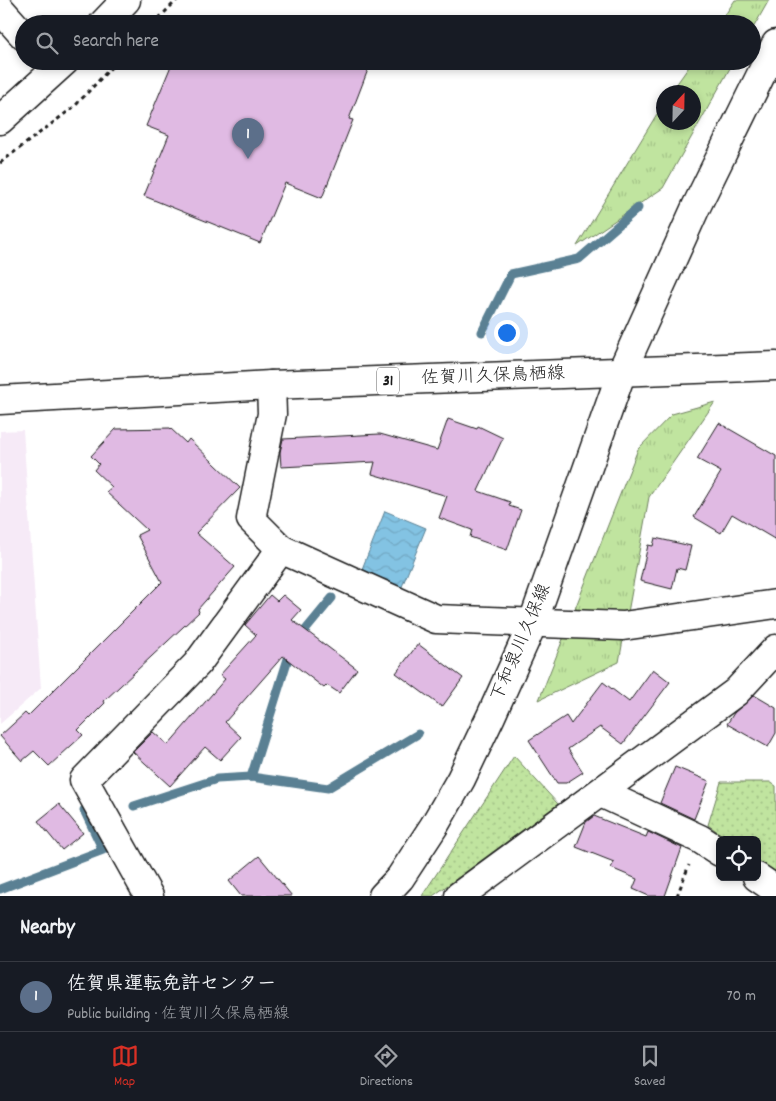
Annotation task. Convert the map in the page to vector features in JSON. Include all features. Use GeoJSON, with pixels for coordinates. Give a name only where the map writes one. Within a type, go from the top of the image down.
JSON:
{"type":"FeatureCollection","features":[{"type":"Feature","properties":{"kind":"street"},"geometry":{"type":"LineString","coordinates":[[112,15],[126,0]]}},
{"type":"Feature","properties":{"kind":"street"},"geometry":{"type":"LineString","coordinates":[[0,9],[15,26]]}},
{"type":"Feature","properties":{"kind":"street","name":"下和泉川久保線"},"geometry":{"type":"LineString","coordinates":[[383,896],[400,878],[461,779],[532,625],[622,372],[696,208],[776,44]]}},
{"type":"Feature","properties":{"kind":"street"},"geometry":{"type":"LineString","coordinates":[[0,120],[51,70]]}},
{"type":"Feature","properties":{"kind":"street","name":"佐賀川久保鳥栖線"},"geometry":{"type":"LineString","coordinates":[[0,400],[271,385],[776,366]]}},
{"type":"Feature","properties":{"kind":"street"},"geometry":{"type":"LineString","coordinates":[[271,385],[272,414],[252,519],[281,549],[436,619],[532,625],[623,626],[776,604]]}},
{"type":"Feature","properties":{"kind":"street"},"geometry":{"type":"LineString","coordinates":[[149,896],[84,780],[197,664],[281,549]]}},
{"type":"Feature","properties":{"kind":"street"},"geometry":{"type":"LineString","coordinates":[[459,896],[736,692],[776,649]]}},
{"type":"Feature","properties":{"kind":"street"},"geometry":{"type":"LineString","coordinates":[[601,793],[700,839],[716,849]]}},
{"type":"Feature","properties":{"kind":"street"},"geometry":{"type":"LineString","coordinates":[[761,880],[776,890]]}},
{"type":"Feature","properties":{"kind":"path"},"geometry":{"type":"LineString","coordinates":[[162,15],[177,0]]}},
{"type":"Feature","properties":{"kind":"path"},"geometry":{"type":"LineString","coordinates":[[0,163],[75,106],[109,70]]}},
{"type":"Feature","properties":{"kind":"shaded area"},"geometry":{"type":"Polygon","coordinates":[[[23,430],[41,688],[0,724],[0,431],[23,430]]]}},
{"type":"Feature","properties":{"kind":"green space"},"geometry":{"type":"Polygon","coordinates":[[[735,0],[769,0],[760,15],[725,15],[735,0]]]}},
{"type":"Feature","properties":{"kind":"green space"},"geometry":{"type":"Polygon","coordinates":[[[687,70],[729,70],[701,120],[701,85],[676,85],[687,70]]]}},
{"type":"Feature","properties":{"kind":"green space"},"geometry":{"type":"Polygon","coordinates":[[[656,116],[656,130],[695,130],[663,188],[577,246],[656,116]]]}},
{"type":"Feature","properties":{"kind":"green space"},"geometry":{"type":"Polygon","coordinates":[[[715,402],[649,497],[619,662],[539,700],[638,449],[672,414],[715,402]]]}},
{"type":"Feature","properties":{"kind":"green space"},"geometry":{"type":"Polygon","coordinates":[[[514,756],[558,804],[433,896],[422,896],[514,756]]]}},
{"type":"Feature","properties":{"kind":"green space"},"geometry":{"type":"Polygon","coordinates":[[[721,782],[770,782],[776,786],[776,875],[761,864],[761,836],[723,836],[708,825],[721,782]]]}},
{"type":"Feature","properties":{"kind":"water"},"geometry":{"type":"Polygon","coordinates":[[[385,511],[426,528],[401,589],[362,569],[385,511]]]}},
{"type":"Feature","properties":{"kind":"building"},"geometry":{"type":"Polygon","coordinates":[[[169,70],[368,70],[349,119],[353,120],[322,198],[285,183],[260,243],[144,196],[169,135],[146,126],[169,70]]]}},
{"type":"Feature","properties":{"kind":"building"},"geometry":{"type":"Polygon","coordinates":[[[448,419],[477,429],[478,426],[503,438],[478,491],[510,502],[509,506],[521,510],[507,550],[470,537],[472,530],[439,518],[447,496],[372,474],[375,462],[281,467],[280,452],[283,439],[380,434],[437,450],[448,419]]]}},
{"type":"Feature","properties":{"kind":"building"},"geometry":{"type":"Polygon","coordinates":[[[719,423],[776,456],[776,540],[732,514],[721,533],[694,517],[721,472],[697,459],[719,423]]]}},
{"type":"Feature","properties":{"kind":"building"},"geometry":{"type":"Polygon","coordinates":[[[170,428],[186,443],[189,439],[240,488],[196,533],[235,567],[198,609],[199,612],[104,701],[105,703],[78,730],[83,735],[49,766],[34,751],[22,761],[0,736],[25,713],[28,716],[162,582],[137,535],[147,530],[106,492],[112,487],[94,470],[99,464],[91,456],[116,429],[170,428]]]}},
{"type":"Feature","properties":{"kind":"building"},"geometry":{"type":"Polygon","coordinates":[[[655,538],[691,546],[685,570],[677,568],[672,589],[640,581],[648,545],[653,546],[655,538]]]}},
{"type":"Feature","properties":{"kind":"building"},"geometry":{"type":"Polygon","coordinates":[[[270,595],[277,601],[283,595],[301,610],[292,620],[357,669],[339,693],[327,685],[324,688],[283,656],[225,722],[241,737],[220,760],[205,747],[170,786],[133,752],[153,732],[168,745],[225,679],[220,675],[256,635],[245,625],[270,595]]]}},
{"type":"Feature","properties":{"kind":"building"},"geometry":{"type":"Polygon","coordinates":[[[418,644],[463,678],[442,707],[396,673],[418,644]]]}},
{"type":"Feature","properties":{"kind":"building"},"geometry":{"type":"Polygon","coordinates":[[[653,669],[670,682],[623,744],[600,727],[568,749],[583,772],[566,783],[557,783],[529,740],[566,716],[571,724],[603,682],[629,702],[653,669]]]}},
{"type":"Feature","properties":{"kind":"building"},"geometry":{"type":"Polygon","coordinates":[[[754,695],[776,708],[776,733],[768,747],[727,724],[734,713],[754,695]]]}},
{"type":"Feature","properties":{"kind":"building"},"geometry":{"type":"Polygon","coordinates":[[[675,767],[709,781],[694,819],[660,803],[675,767]]]}},
{"type":"Feature","properties":{"kind":"building"},"geometry":{"type":"Polygon","coordinates":[[[59,804],[83,833],[62,850],[38,821],[59,804]]]}},
{"type":"Feature","properties":{"kind":"building"},"geometry":{"type":"Polygon","coordinates":[[[594,816],[646,837],[648,832],[682,848],[665,896],[649,896],[633,889],[637,879],[611,868],[614,862],[576,847],[586,822],[594,816]]]}},
{"type":"Feature","properties":{"kind":"building"},"geometry":{"type":"Polygon","coordinates":[[[259,856],[292,896],[241,896],[229,881],[259,856]]]}},
{"type":"Feature","properties":{"kind":"waterway"},"geometry":{"type":"LineString","coordinates":[[482,332],[511,274],[579,259],[638,208]]}},
{"type":"Feature","properties":{"kind":"waterway"},"geometry":{"type":"LineString","coordinates":[[299,638],[332,598]]}},
{"type":"Feature","properties":{"kind":"waterway"},"geometry":{"type":"LineString","coordinates":[[251,777],[291,649]]}},
{"type":"Feature","properties":{"kind":"waterway"},"geometry":{"type":"LineString","coordinates":[[134,806],[217,779],[251,777],[328,788],[418,734]]}},
{"type":"Feature","properties":{"kind":"waterway"},"geometry":{"type":"LineString","coordinates":[[0,889],[103,850],[84,810]]}},
{"type":"Feature","properties":{"kind":"place","name":"佐賀県運転免許センター"},"geometry":{"type":"Point","coordinates":[248,159]}}]}
